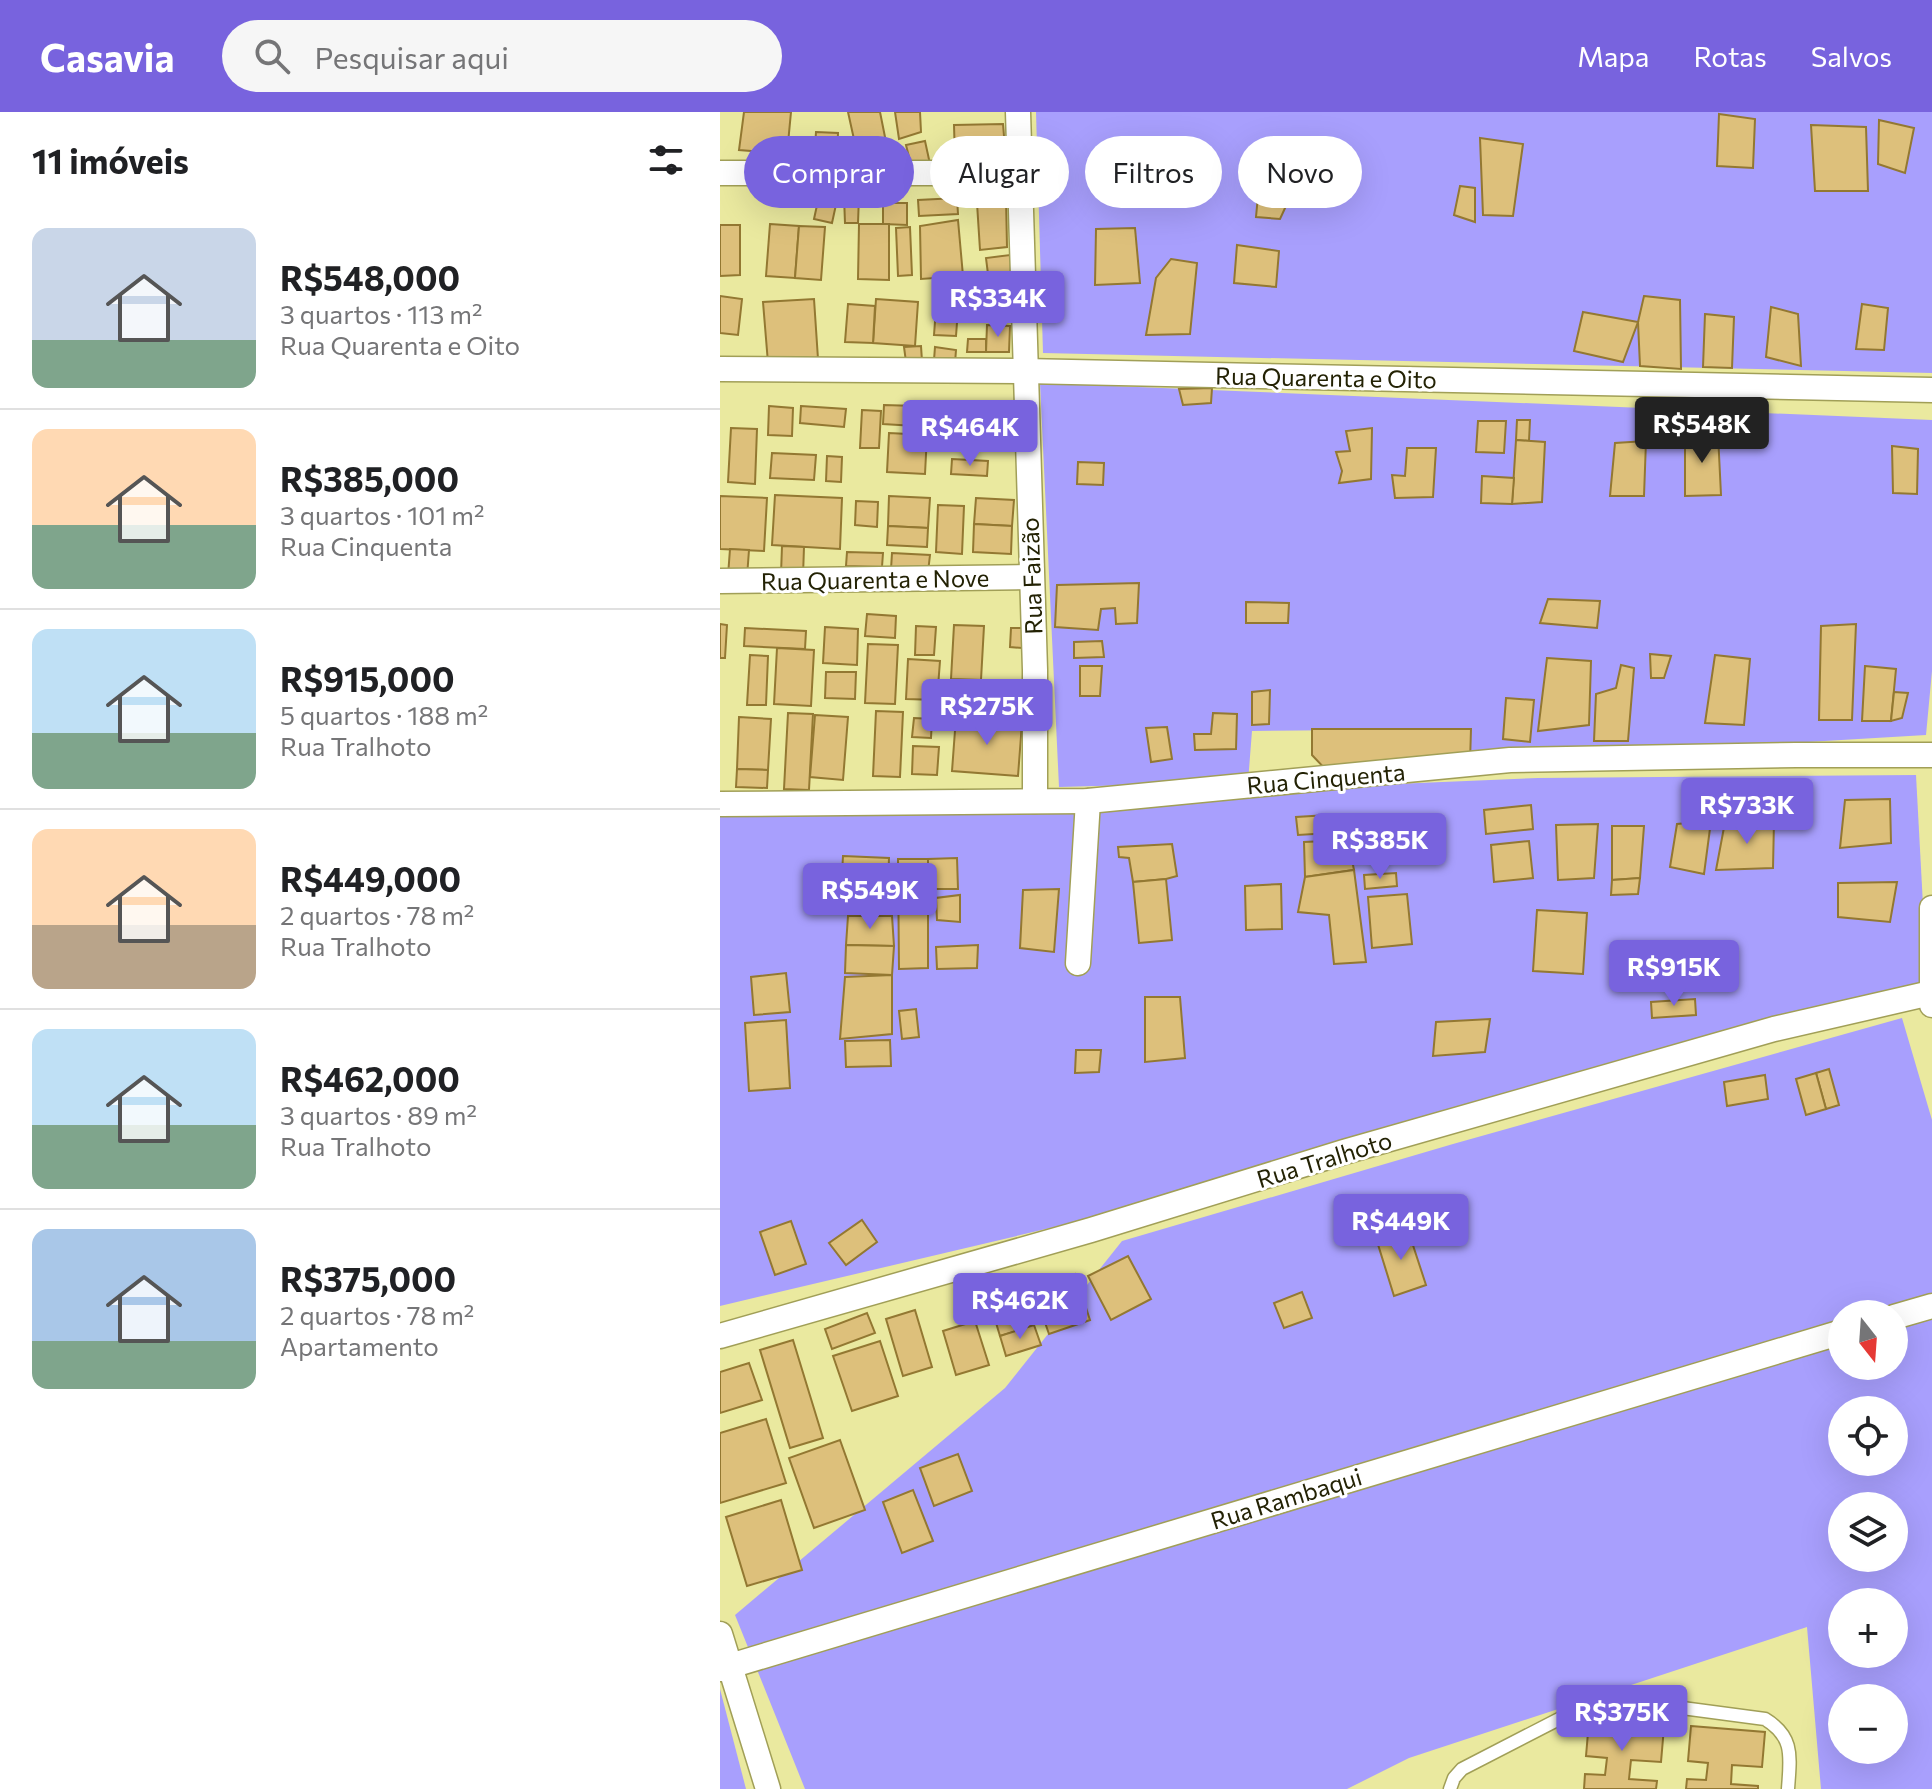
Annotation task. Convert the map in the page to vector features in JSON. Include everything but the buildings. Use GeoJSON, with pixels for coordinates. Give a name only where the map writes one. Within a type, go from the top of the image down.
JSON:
{"type":"FeatureCollection","features":[{"type":"Feature","properties":{"kind":"street","name":"Rua Faizão"},"geometry":{"type":"LineString","coordinates":[[1018,112],[1019,136]]}},
{"type":"Feature","properties":{"kind":"street"},"geometry":{"type":"LineString","coordinates":[[720,173],[930,173]]}},
{"type":"Feature","properties":{"kind":"street","name":"Rua Faizão"},"geometry":{"type":"LineString","coordinates":[[1021,208],[1035,801]]}},
{"type":"Feature","properties":{"kind":"street","name":"Rua Quarenta e Oito"},"geometry":{"type":"LineString","coordinates":[[720,369],[1024,371],[1932,390]]}},
{"type":"Feature","properties":{"kind":"street","name":"Rua Quarenta e Nove"},"geometry":{"type":"LineString","coordinates":[[720,581],[1031,577]]}},
{"type":"Feature","properties":{"kind":"street","name":"Rua Cinquenta"},"geometry":{"type":"LineString","coordinates":[[720,804],[1088,801],[1510,760],[1932,755]]}},
{"type":"Feature","properties":{"kind":"street"},"geometry":{"type":"LineString","coordinates":[[1078,963],[1088,801]]}},
{"type":"Feature","properties":{"kind":"street"},"geometry":{"type":"LineString","coordinates":[[1931,999],[1932,908]]}},
{"type":"Feature","properties":{"kind":"street","name":"Rua Tralhoto"},"geometry":{"type":"LineString","coordinates":[[720,1336],[1758,1033],[1931,999]]}},
{"type":"Feature","properties":{"kind":"street"},"geometry":{"type":"LineString","coordinates":[[1908,1313],[1932,1306]]}},
{"type":"Feature","properties":{"kind":"street","name":"Rua Rambaqui"},"geometry":{"type":"LineString","coordinates":[[725,1668],[1828,1336]]}},
{"type":"Feature","properties":{"kind":"street"},"geometry":{"type":"LineString","coordinates":[[720,1634],[725,1668],[768,1789]]}},
{"type":"Feature","properties":{"kind":"lane"},"geometry":{"type":"LineString","coordinates":[[1450,1789],[1462,1769],[1596,1700],[1607,1698],[1765,1719],[1777,1726],[1786,1739],[1790,1758],[1788,1789]]}},
{"type":"Feature","properties":{"kind":"shaded area"},"geometry":{"type":"Polygon","coordinates":[[[1036,112],[1932,112],[1932,373],[1043,353],[1039,208],[1069,208],[1069,136],[1037,136],[1036,112]]]}},
{"type":"Feature","properties":{"kind":"shaded area"},"geometry":{"type":"Polygon","coordinates":[[[1040,383],[1932,420],[1932,671],[1926,735],[1470,762],[1470,729],[1252,731],[1248,782],[1059,787],[1040,383]]]}},
{"type":"Feature","properties":{"kind":"shaded area"},"geometry":{"type":"Polygon","coordinates":[[[1916,775],[1926,961],[1923,988],[1152,1204],[720,1306],[720,812],[1538,778],[1916,775]]]}},
{"type":"Feature","properties":{"kind":"shaded area"},"geometry":{"type":"Polygon","coordinates":[[[1902,1018],[1932,1120],[1932,1789],[1821,1789],[1807,1627],[1409,1758],[1347,1789],[805,1789],[735,1615],[1005,1388],[1122,1241],[1902,1018]]]}},
{"type":"Feature","properties":{"kind":"shaded area"},"geometry":{"type":"Polygon","coordinates":[[[720,1689],[746,1789],[720,1789],[720,1689]]]}}]}
